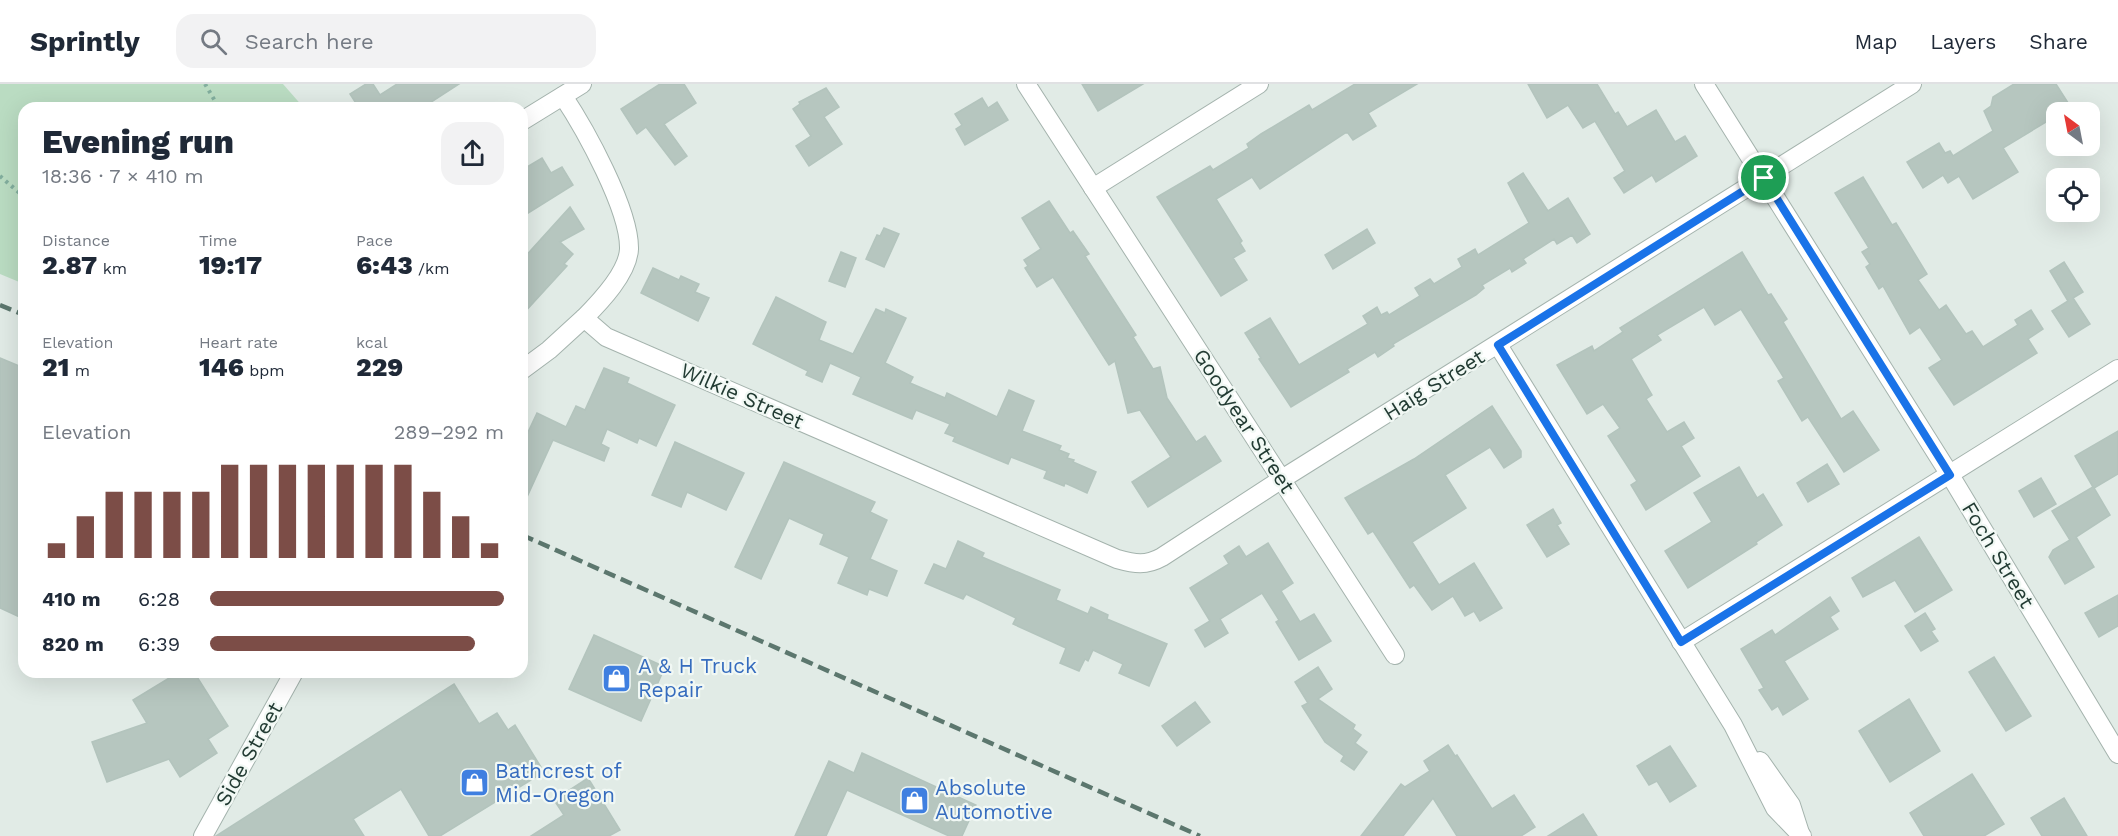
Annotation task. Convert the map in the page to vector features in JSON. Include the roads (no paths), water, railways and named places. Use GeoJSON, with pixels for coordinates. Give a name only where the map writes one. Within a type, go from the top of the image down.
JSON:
{"type":"FeatureCollection","features":[{"type":"Feature","properties":{"kind":"street"},"geometry":{"type":"LineString","coordinates":[[528,117],[582,84]]}},
{"type":"Feature","properties":{"kind":"street","name":"Goodyear Street"},"geometry":{"type":"LineString","coordinates":[[1026,84],[1395,655]]}},
{"type":"Feature","properties":{"kind":"street"},"geometry":{"type":"LineString","coordinates":[[1093,188],[1259,84]]}},
{"type":"Feature","properties":{"kind":"street","name":"Foch Street"},"geometry":{"type":"LineString","coordinates":[[1704,84],[1950,475],[2118,754]]}},
{"type":"Feature","properties":{"kind":"street","name":"Haig Street"},"geometry":{"type":"LineString","coordinates":[[1137,565],[1153,562],[1162,557],[1282,479],[1912,84]]}},
{"type":"Feature","properties":{"kind":"street"},"geometry":{"type":"LineString","coordinates":[[528,366],[584,318],[615,281],[629,249],[622,215],[612,189],[577,118],[563,96]]}},
{"type":"Feature","properties":{"kind":"street","name":"Wilkie Street"},"geometry":{"type":"LineString","coordinates":[[584,318],[606,337],[1117,559],[1137,565]]}},
{"type":"Feature","properties":{"kind":"street"},"geometry":{"type":"LineString","coordinates":[[1498,345],[1733,725],[1775,808],[1801,835]]}},
{"type":"Feature","properties":{"kind":"street"},"geometry":{"type":"LineString","coordinates":[[1681,642],[2118,369]]}},
{"type":"Feature","properties":{"kind":"street","name":"Side Street"},"geometry":{"type":"LineString","coordinates":[[203,836],[291,678]]}},
{"type":"Feature","properties":{"kind":"railway"},"geometry":{"type":"LineString","coordinates":[[0,305],[18,312]]}},
{"type":"Feature","properties":{"kind":"railway"},"geometry":{"type":"LineString","coordinates":[[528,538],[1200,836]]}},
{"type":"Feature","properties":{"kind":"place","name":"A & H Truck Repair"},"geometry":{"type":"Point","coordinates":[617,678]}},
{"type":"Feature","properties":{"kind":"place","name":"Bathcrest of Mid-Oregon"},"geometry":{"type":"Point","coordinates":[474,783]}},
{"type":"Feature","properties":{"kind":"place","name":"Absolute Automotive"},"geometry":{"type":"Point","coordinates":[914,800]}}]}
